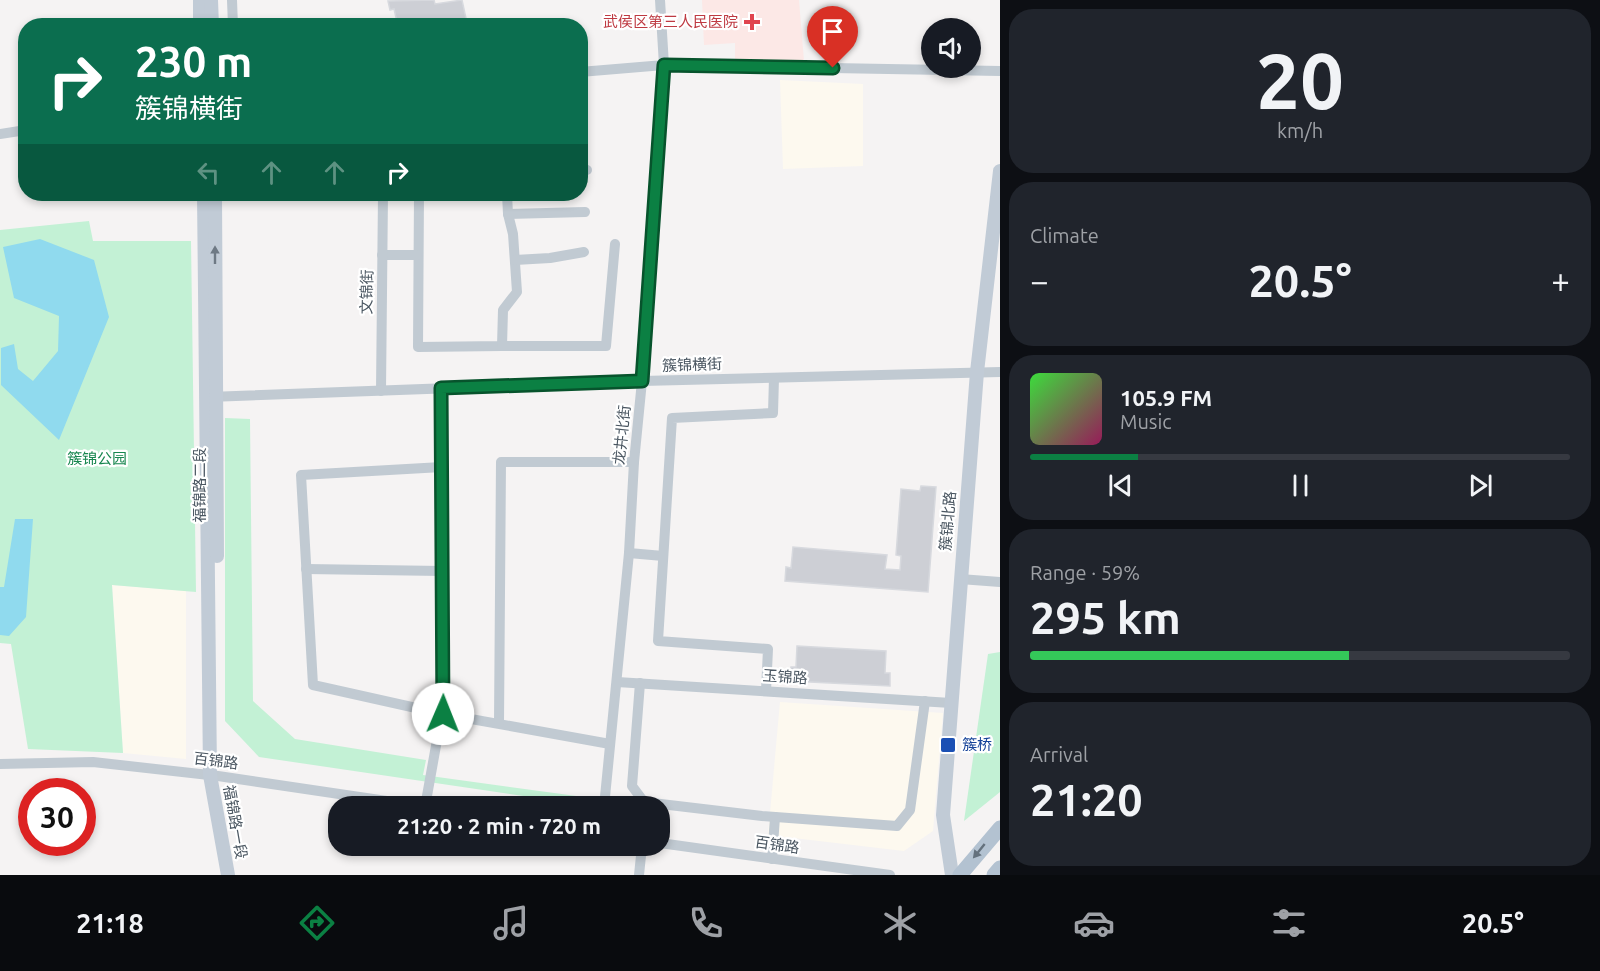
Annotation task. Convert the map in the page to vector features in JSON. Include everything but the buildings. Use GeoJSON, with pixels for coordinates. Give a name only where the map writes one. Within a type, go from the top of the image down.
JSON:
{"type":"FeatureCollection","features":[{"type":"Feature","properties":{"kind":"main road"},"geometry":{"type":"LineString","coordinates":[[960,875],[1000,828]]}},
{"type":"Feature","properties":{"kind":"main road"},"geometry":{"type":"LineString","coordinates":[[994,875],[1000,868]]}},
{"type":"Feature","properties":{"kind":"street"},"geometry":{"type":"LineString","coordinates":[[200,0],[200,18]]}},
{"type":"Feature","properties":{"kind":"street"},"geometry":{"type":"LineString","coordinates":[[211,0],[212,18]]}},
{"type":"Feature","properties":{"kind":"street"},"geometry":{"type":"LineString","coordinates":[[232,0],[233,18]]}},
{"type":"Feature","properties":{"kind":"street","name":"龙井北街"},"geometry":{"type":"LineString","coordinates":[[605,796],[629,553],[633,462],[642,381],[664,65],[660,0]]}},
{"type":"Feature","properties":{"kind":"street"},"geometry":{"type":"LineString","coordinates":[[588,71],[664,65],[1000,70]]}},
{"type":"Feature","properties":{"kind":"street"},"geometry":{"type":"LineString","coordinates":[[0,134],[18,131]]}},
{"type":"Feature","properties":{"kind":"street","name":"簇锦北路"},"geometry":{"type":"LineString","coordinates":[[952,875],[943,815],[977,372],[1000,171]]}},
{"type":"Feature","properties":{"kind":"street","name":"福锦路二段"},"geometry":{"type":"LineString","coordinates":[[204,201],[210,397],[214,775]]}},
{"type":"Feature","properties":{"kind":"street","name":"福锦路二段"},"geometry":{"type":"LineString","coordinates":[[210,397],[215,201]]}},
{"type":"Feature","properties":{"kind":"street","name":"文锦街"},"geometry":{"type":"LineString","coordinates":[[381,391],[383,201]]}},
{"type":"Feature","properties":{"kind":"street"},"geometry":{"type":"LineString","coordinates":[[419,201],[418,347],[606,346],[615,244]]}},
{"type":"Feature","properties":{"kind":"street"},"geometry":{"type":"LineString","coordinates":[[502,346],[503,310],[517,291],[513,234],[507,201]]}},
{"type":"Feature","properties":{"kind":"street"},"geometry":{"type":"LineString","coordinates":[[508,214],[585,212]]}},
{"type":"Feature","properties":{"kind":"street"},"geometry":{"type":"LineString","coordinates":[[515,260],[550,258],[584,252]]}},
{"type":"Feature","properties":{"kind":"street"},"geometry":{"type":"LineString","coordinates":[[382,255],[417,255]]}},
{"type":"Feature","properties":{"kind":"street","name":"簇锦横街"},"geometry":{"type":"LineString","coordinates":[[210,397],[642,381],[1000,372]]}},
{"type":"Feature","properties":{"kind":"street"},"geometry":{"type":"LineString","coordinates":[[766,691],[768,649],[658,641],[672,418],[773,413],[774,378]]}},
{"type":"Feature","properties":{"kind":"street"},"geometry":{"type":"LineString","coordinates":[[428,796],[443,714],[441,388]]}},
{"type":"Feature","properties":{"kind":"street"},"geometry":{"type":"LineString","coordinates":[[499,723],[501,462],[633,462]]}},
{"type":"Feature","properties":{"kind":"street"},"geometry":{"type":"LineString","coordinates":[[442,467],[301,475],[313,685],[443,714],[610,744]]}},
{"type":"Feature","properties":{"kind":"street"},"geometry":{"type":"LineString","coordinates":[[629,553],[663,556]]}},
{"type":"Feature","properties":{"kind":"street"},"geometry":{"type":"LineString","coordinates":[[306,569],[442,571]]}},
{"type":"Feature","properties":{"kind":"street"},"geometry":{"type":"LineString","coordinates":[[960,579],[1000,582]]}},
{"type":"Feature","properties":{"kind":"street","name":"玉锦路"},"geometry":{"type":"LineString","coordinates":[[617,681],[951,703]]}},
{"type":"Feature","properties":{"kind":"street"},"geometry":{"type":"LineString","coordinates":[[640,683],[632,786],[644,802],[897,826],[910,810],[925,701]]}},
{"type":"Feature","properties":{"kind":"street","name":"百锦路"},"geometry":{"type":"LineString","coordinates":[[0,764],[93,762],[214,775],[353,796]]}},
{"type":"Feature","properties":{"kind":"street","name":"福锦路一段"},"geometry":{"type":"LineString","coordinates":[[214,775],[228,875]]}},
{"type":"Feature","properties":{"kind":"street","name":"福锦路一段"},"geometry":{"type":"LineString","coordinates":[[214,775],[235,875]]}},
{"type":"Feature","properties":{"kind":"street"},"geometry":{"type":"LineString","coordinates":[[772,859],[775,816]]}},
{"type":"Feature","properties":{"kind":"street","name":"百锦路"},"geometry":{"type":"LineString","coordinates":[[670,844],[890,875]]}},
{"type":"Feature","properties":{"kind":"street"},"geometry":{"type":"LineString","coordinates":[[639,875],[641,856]]}},
{"type":"Feature","properties":{"kind":"shaded area","name":"武侯区第三人民医院"},"geometry":{"type":"Polygon","coordinates":[[[702,0],[799,0],[804,61],[735,60],[735,43],[704,45],[702,0]]]}},
{"type":"Feature","properties":{"kind":"shaded area"},"geometry":{"type":"Polygon","coordinates":[[[780,80],[863,84],[863,166],[783,169],[780,80]]]}},
{"type":"Feature","properties":{"kind":"shaded area"},"geometry":{"type":"Polygon","coordinates":[[[112,585],[186,591],[186,759],[123,753],[112,585]]]}},
{"type":"Feature","properties":{"kind":"shaded area"},"geometry":{"type":"Polygon","coordinates":[[[780,702],[943,713],[933,831],[904,851],[768,835],[780,702]]]}},
{"type":"Feature","properties":{"kind":"green space","name":"簇锦公园"},"geometry":{"type":"Polygon","coordinates":[[[89,221],[93,241],[191,241],[196,592],[112,585],[123,753],[28,749],[11,644],[0,643],[0,230],[89,221]]]}},
{"type":"Feature","properties":{"kind":"green space"},"geometry":{"type":"Polygon","coordinates":[[[225,418],[250,419],[253,701],[295,739],[426,760],[423,775],[576,796],[524,796],[259,757],[225,721],[225,418]]]}},
{"type":"Feature","properties":{"kind":"green space"},"geometry":{"type":"Polygon","coordinates":[[[1000,652],[1000,792],[964,821],[988,654],[1000,652]]]}},
{"type":"Feature","properties":{"kind":"water"},"geometry":{"type":"Polygon","coordinates":[[[40,239],[94,260],[109,317],[59,440],[1,385],[1,348],[14,344],[18,369],[33,381],[58,351],[59,316],[14,298],[3,247],[40,239]]]}},
{"type":"Feature","properties":{"kind":"water"},"geometry":{"type":"Polygon","coordinates":[[[15,519],[33,519],[26,617],[9,636],[0,635],[0,587],[4,587],[15,519]]]}},
{"type":"Feature","properties":{"kind":"place","name":"武侯区第三人民医院"},"geometry":{"type":"Point","coordinates":[752,22]}},
{"type":"Feature","properties":{"kind":"place","name":"簇桥"},"geometry":{"type":"Point","coordinates":[948,745]}},
{"type":"Feature","properties":{"kind":"route"},"geometry":{"type":"LineString","coordinates":[[443,714],[441,388],[642,381],[664,65],[833,68]]}}]}
